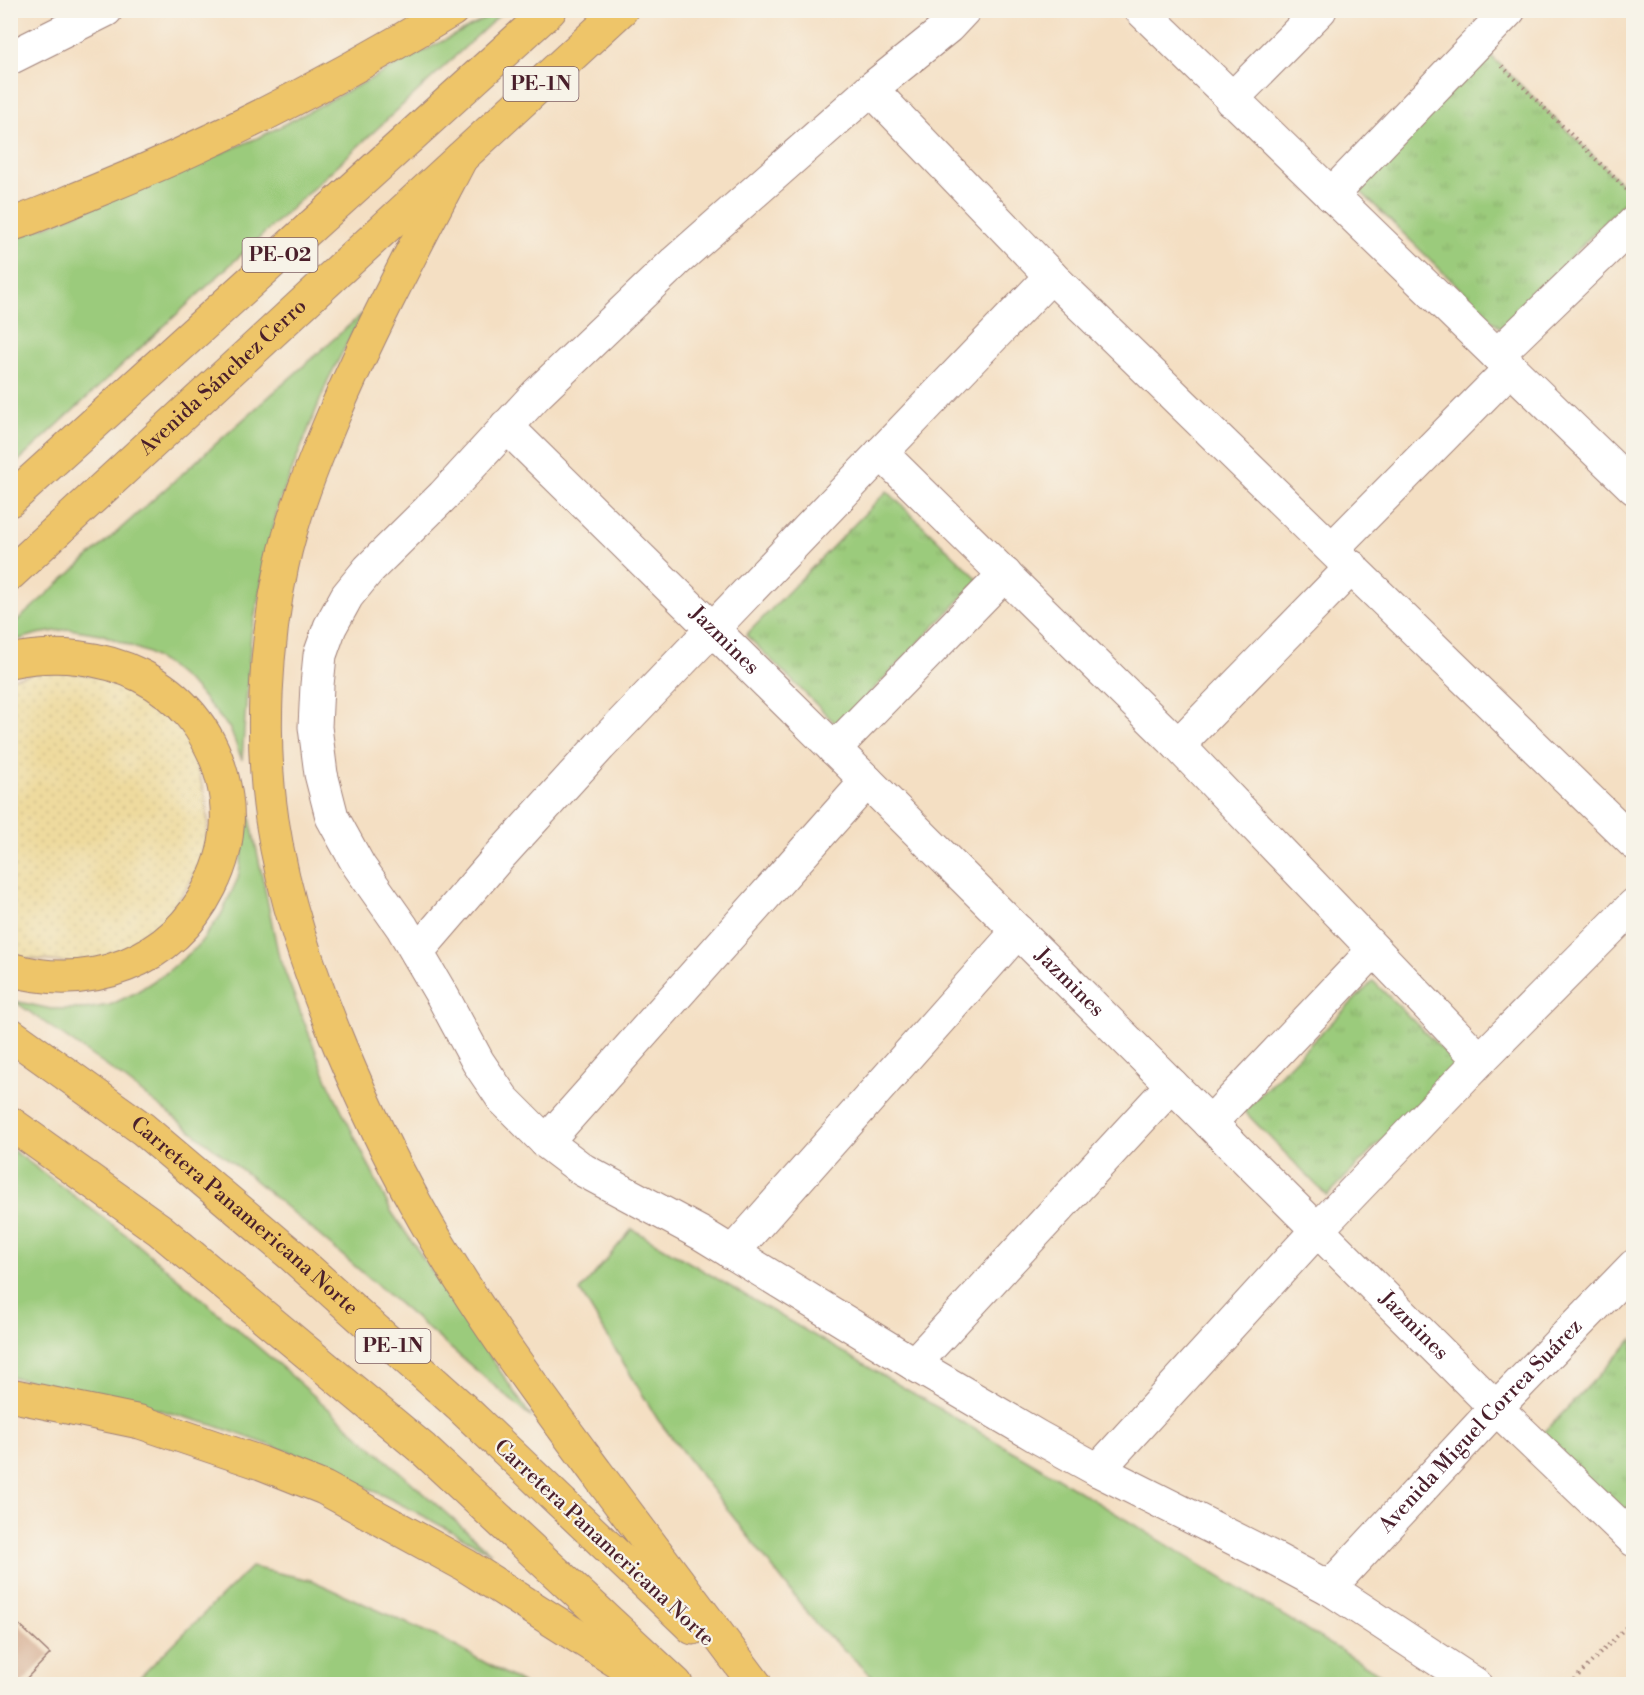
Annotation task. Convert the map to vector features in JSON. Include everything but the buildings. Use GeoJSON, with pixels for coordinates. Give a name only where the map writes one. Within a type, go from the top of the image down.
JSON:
{"type":"FeatureCollection","features":[{"type":"Feature","properties":{"kind":"highway"},"geometry":{"type":"LineString","coordinates":[[10,225],[130,177],[225,133],[357,66],[452,10]]}},
{"type":"Feature","properties":{"kind":"highway","name":"PE-02"},"geometry":{"type":"LineString","coordinates":[[10,500],[550,10]]}},
{"type":"Feature","properties":{"kind":"highway","name":"Avenida Sánchez Cerro"},"geometry":{"type":"LineString","coordinates":[[10,574],[621,10]]}},
{"type":"Feature","properties":{"kind":"highway"},"geometry":{"type":"LineString","coordinates":[[461,159],[357,362],[310,472],[294,518],[282,566],[267,670],[265,717],[271,815],[280,864],[306,962],[328,1017],[360,1093],[416,1204],[505,1347],[754,1684]]}},
{"type":"Feature","properties":{"kind":"highway"},"geometry":{"type":"LineString","coordinates":[[10,661],[46,656],[75,656],[129,670],[160,686],[179,701],[195,719],[209,742],[219,764],[228,811],[227,838],[217,874],[196,912],[169,941],[135,962],[89,976],[68,978],[10,969]]}},
{"type":"Feature","properties":{"kind":"highway","name":"Carretera Panamericana Norte"},"geometry":{"type":"LineString","coordinates":[[10,1034],[144,1130],[294,1257],[462,1408],[754,1684]]}},
{"type":"Feature","properties":{"kind":"highway","name":"PE-1N"},"geometry":{"type":"LineString","coordinates":[[10,1123],[160,1230],[423,1449],[676,1684]]}},
{"type":"Feature","properties":{"kind":"highway"},"geometry":{"type":"LineString","coordinates":[[10,1395],[140,1422],[261,1463],[324,1488],[465,1565],[653,1684]]}},
{"type":"Feature","properties":{"kind":"street"},"geometry":{"type":"LineString","coordinates":[[10,58],[106,10]]}},
{"type":"Feature","properties":{"kind":"street"},"geometry":{"type":"LineString","coordinates":[[1141,10],[1231,100],[1634,488]]}},
{"type":"Feature","properties":{"kind":"street"},"geometry":{"type":"LineString","coordinates":[[1231,100],[1320,10]]}},
{"type":"Feature","properties":{"kind":"street"},"geometry":{"type":"LineString","coordinates":[[1331,195],[1509,10]]}},
{"type":"Feature","properties":{"kind":"street"},"geometry":{"type":"LineString","coordinates":[[950,16],[675,262],[560,371],[506,426],[443,496],[369,569],[346,596],[330,627],[320,655],[315,727],[321,774],[332,817],[359,866],[417,952],[478,1062],[503,1099],[546,1142],[583,1170],[702,1234],[914,1364],[1098,1470],[1329,1588],[1475,1684]]}},
{"type":"Feature","properties":{"kind":"street"},"geometry":{"type":"LineString","coordinates":[[871,89],[1052,276],[1634,843]]}},
{"type":"Feature","properties":{"kind":"street"},"geometry":{"type":"LineString","coordinates":[[1178,745],[1342,557],[1504,361],[1634,223]]}},
{"type":"Feature","properties":{"kind":"street"},"geometry":{"type":"LineString","coordinates":[[417,952],[498,858],[600,746],[1052,276]]}},
{"type":"Feature","properties":{"kind":"street","name":"Jazmines"},"geometry":{"type":"LineString","coordinates":[[506,426],[867,781],[1497,1408],[1634,1540]]}},
{"type":"Feature","properties":{"kind":"street"},"geometry":{"type":"LineString","coordinates":[[881,453],[1178,745],[1480,1060]]}},
{"type":"Feature","properties":{"kind":"street"},"geometry":{"type":"LineString","coordinates":[[834,749],[1005,574]]}},
{"type":"Feature","properties":{"kind":"street"},"geometry":{"type":"LineString","coordinates":[[546,1142],[867,781]]}},
{"type":"Feature","properties":{"kind":"street"},"geometry":{"type":"LineString","coordinates":[[1098,1470],[1318,1229],[1634,904]]}},
{"type":"Feature","properties":{"kind":"street"},"geometry":{"type":"LineString","coordinates":[[732,1253],[1018,931]]}},
{"type":"Feature","properties":{"kind":"street"},"geometry":{"type":"LineString","coordinates":[[1209,1123],[1374,950]]}},
{"type":"Feature","properties":{"kind":"street"},"geometry":{"type":"LineString","coordinates":[[914,1364],[1172,1085]]}},
{"type":"Feature","properties":{"kind":"street","name":"Avenida Miguel Correa Suárez"},"geometry":{"type":"LineString","coordinates":[[1329,1588],[1497,1408],[1634,1266]]}},
{"type":"Feature","properties":{"kind":"path"},"geometry":{"type":"LineString","coordinates":[[1478,41],[1634,196]]}},
{"type":"Feature","properties":{"kind":"path"},"geometry":{"type":"LineString","coordinates":[[1570,1684],[1634,1619]]}},
{"type":"Feature","properties":{"kind":"green space"},"geometry":{"type":"Polygon","coordinates":[[[500,11],[504,11],[11,468],[11,238],[50,225],[262,136],[500,11]]]}},
{"type":"Feature","properties":{"kind":"green space"},"geometry":{"type":"Polygon","coordinates":[[[1488,53],[1632,194],[1501,329],[1357,188],[1488,53]]]}},
{"type":"Feature","properties":{"kind":"green space"},"geometry":{"type":"Polygon","coordinates":[[[363,313],[328,380],[278,506],[251,634],[242,760],[230,729],[195,688],[169,666],[148,653],[101,634],[69,629],[37,634],[11,642],[10,627],[363,313]]]}},
{"type":"Feature","properties":{"kind":"green space"},"geometry":{"type":"Polygon","coordinates":[[[887,491],[979,580],[838,726],[746,635],[887,491]]]}},
{"type":"Feature","properties":{"kind":"green space"},"geometry":{"type":"Polygon","coordinates":[[[249,813],[279,957],[327,1080],[391,1211],[532,1418],[251,1177],[119,1075],[14,1001],[51,1009],[85,1009],[110,1005],[135,993],[166,973],[197,947],[221,915],[238,878],[249,813]]]}},
{"type":"Feature","properties":{"kind":"green space"},"geometry":{"type":"Polygon","coordinates":[[[1373,981],[1457,1064],[1327,1196],[1244,1111],[1373,981]]]}},
{"type":"Feature","properties":{"kind":"green space"},"geometry":{"type":"Polygon","coordinates":[[[10,1148],[129,1237],[285,1370],[491,1553],[416,1512],[312,1460],[213,1425],[124,1400],[11,1377],[10,1148]]]}},
{"type":"Feature","properties":{"kind":"green space"},"geometry":{"type":"Polygon","coordinates":[[[632,1229],[1036,1465],[1396,1684],[881,1684],[816,1624],[658,1420],[580,1291],[632,1229]]]}},
{"type":"Feature","properties":{"kind":"green space"},"geometry":{"type":"Polygon","coordinates":[[[1633,1339],[1633,1529],[1539,1438],[1633,1339]]]}},
{"type":"Feature","properties":{"kind":"green space"},"geometry":{"type":"Polygon","coordinates":[[[251,1567],[311,1580],[442,1639],[524,1684],[133,1684],[251,1567]]]}},
{"type":"Feature","properties":{"kind":"sand"},"geometry":{"type":"Polygon","coordinates":[[[52,669],[118,680],[164,710],[184,731],[195,759],[205,797],[208,823],[203,858],[167,918],[143,939],[111,957],[82,964],[11,957],[10,679],[52,669]]]}}]}
